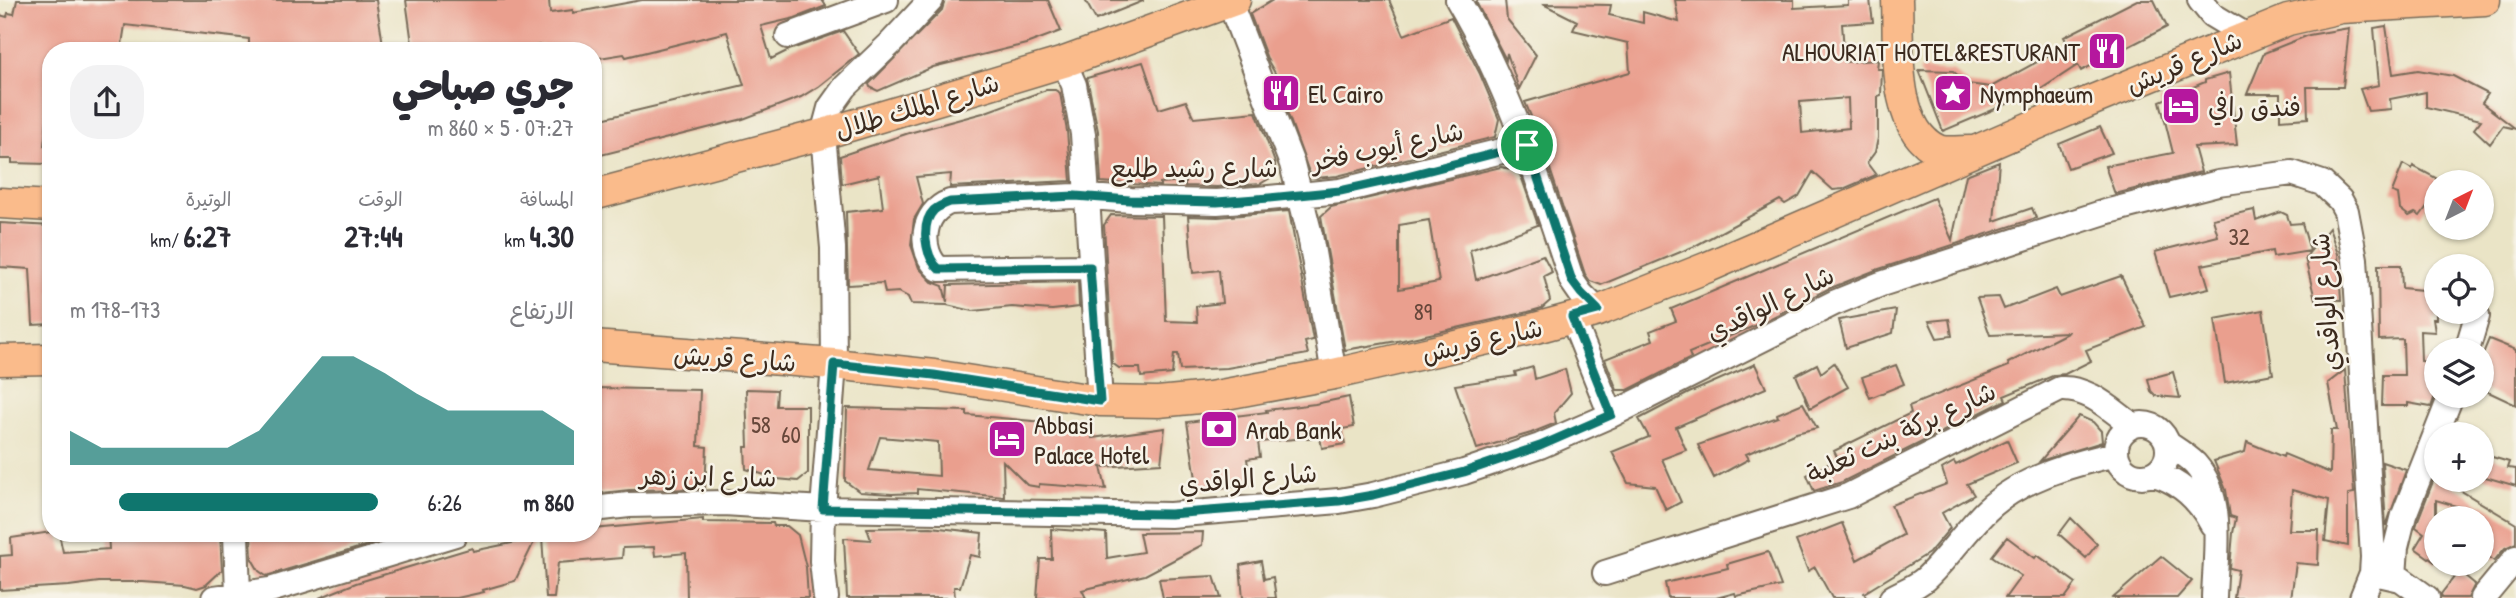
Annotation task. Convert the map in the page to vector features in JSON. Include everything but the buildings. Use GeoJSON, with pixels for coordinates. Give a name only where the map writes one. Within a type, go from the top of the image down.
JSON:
{"type":"FeatureCollection","features":[{"type":"Feature","properties":{"kind":"main road"},"geometry":{"type":"LineString","coordinates":[[1896,0],[1902,100],[1914,127],[1928,144],[1940,151],[1975,150]]}},
{"type":"Feature","properties":{"kind":"main road","name":"شارع قريش"},"geometry":{"type":"LineString","coordinates":[[602,347],[834,364],[934,375],[1100,401],[1158,402],[1210,397],[1334,374],[1532,329],[1585,314],[1708,267],[1975,150],[2288,20],[2341,8],[2485,0]]}},
{"type":"Feature","properties":{"kind":"main road","name":"شارع الملك طلال"},"geometry":{"type":"LineString","coordinates":[[602,193],[823,134],[1064,62],[1233,1]]}},
{"type":"Feature","properties":{"kind":"main road"},"geometry":{"type":"LineString","coordinates":[[0,203],[42,205]]}},
{"type":"Feature","properties":{"kind":"main road"},"geometry":{"type":"LineString","coordinates":[[0,360],[42,359]]}},
{"type":"Feature","properties":{"kind":"street"},"geometry":{"type":"LineString","coordinates":[[788,36],[886,0]]}},
{"type":"Feature","properties":{"kind":"street"},"geometry":{"type":"LineString","coordinates":[[826,598],[822,561],[823,509],[834,364],[833,248],[823,134],[830,108],[845,87],[931,0]]}},
{"type":"Feature","properties":{"kind":"street"},"geometry":{"type":"LineString","coordinates":[[1458,0],[1505,93],[1527,145],[1572,281],[1581,293],[1611,415]]}},
{"type":"Feature","properties":{"kind":"street"},"geometry":{"type":"LineString","coordinates":[[2200,0],[2212,15],[2247,36]]}},
{"type":"Feature","properties":{"kind":"street"},"geometry":{"type":"LineString","coordinates":[[1233,1],[1292,164],[1320,284],[1334,374]]}},
{"type":"Feature","properties":{"kind":"street"},"geometry":{"type":"LineString","coordinates":[[1064,62],[1078,100],[1100,401]]}},
{"type":"Feature","properties":{"kind":"street","name":"شارع أيوب فخر"},"geometry":{"type":"LineString","coordinates":[[1300,195],[1340,191],[1527,145]]}},
{"type":"Feature","properties":{"kind":"street","name":"شارع الواقدي"},"geometry":{"type":"LineString","coordinates":[[823,509],[1170,514],[1339,501],[1373,495],[1464,472],[1540,446],[1611,415],[1834,303],[1881,284],[2105,212],[2218,183],[2292,173],[2322,183],[2340,200],[2346,211],[2355,259],[2383,575],[2362,598]]}},
{"type":"Feature","properties":{"kind":"street","name":"شارع رشيد طليع"},"geometry":{"type":"LineString","coordinates":[[1090,267],[948,271],[939,269],[932,263],[927,252],[927,223],[932,212],[950,202],[1087,197],[1217,202],[1300,195]]}},
{"type":"Feature","properties":{"kind":"street","name":"شارع بركة بنت ثعلبة"},"geometry":{"type":"LineString","coordinates":[[1605,573],[1848,496],[1930,452],[2060,389],[2079,391],[2098,400],[2132,425]]}},
{"type":"Feature","properties":{"kind":"street"},"geometry":{"type":"LineString","coordinates":[[2427,598],[2411,584],[2383,575],[2396,547],[2404,515],[2446,408]]}},
{"type":"Feature","properties":{"kind":"street"},"geometry":{"type":"LineString","coordinates":[[2214,598],[2215,531],[2215,510],[2204,478],[2194,464],[2168,444],[2158,429],[2150,424],[2132,425],[2119,437],[2116,454],[2121,466],[2130,474],[2154,474],[2168,478],[2187,491],[2205,511],[2215,531]]}},
{"type":"Feature","properties":{"kind":"street"},"geometry":{"type":"LineString","coordinates":[[2154,474],[2163,467],[2168,456],[2168,444]]}},
{"type":"Feature","properties":{"kind":"street"},"geometry":{"type":"LineString","coordinates":[[1892,598],[1924,589],[1990,507],[2026,484],[2116,454]]}},
{"type":"Feature","properties":{"kind":"street","name":"شارع ابن زهر"},"geometry":{"type":"LineString","coordinates":[[602,508],[724,503],[823,509]]}},
{"type":"Feature","properties":{"kind":"street"},"geometry":{"type":"LineString","coordinates":[[235,542],[226,596],[270,590],[429,542]]}},
{"type":"Feature","properties":{"kind":"street"},"geometry":{"type":"LineString","coordinates":[[2483,598],[2516,558]]}},
{"type":"Feature","properties":{"kind":"place","name":"ALHOURIAT HOTEL&RESTURANT"},"geometry":{"type":"Point","coordinates":[2107,51]}},
{"type":"Feature","properties":{"kind":"place","name":"El Cairo"},"geometry":{"type":"Point","coordinates":[1281,93]}},
{"type":"Feature","properties":{"kind":"place","name":"Nymphaeum"},"geometry":{"type":"Point","coordinates":[1953,93]}},
{"type":"Feature","properties":{"kind":"place","name":"فندق رافي"},"geometry":{"type":"Point","coordinates":[2181,106]}},
{"type":"Feature","properties":{"kind":"place","name":"Arab Bank"},"geometry":{"type":"Point","coordinates":[1219,429]}},
{"type":"Feature","properties":{"kind":"place","name":"Abbasi Palace Hotel"},"geometry":{"type":"Point","coordinates":[1007,439]}},
{"type":"Feature","properties":{"kind":"route"},"geometry":{"type":"LineString","coordinates":[[1527,145],[1572,281],[1598,310],[1572,317],[1611,415],[1540,446],[1464,472],[1339,501],[1170,514],[823,509],[834,364],[934,375],[1100,401],[1090,267],[948,271],[939,269],[932,263],[927,252],[927,223],[932,212],[940,206],[950,202],[1075,196],[1217,202],[1340,191],[1527,145]]}}]}
